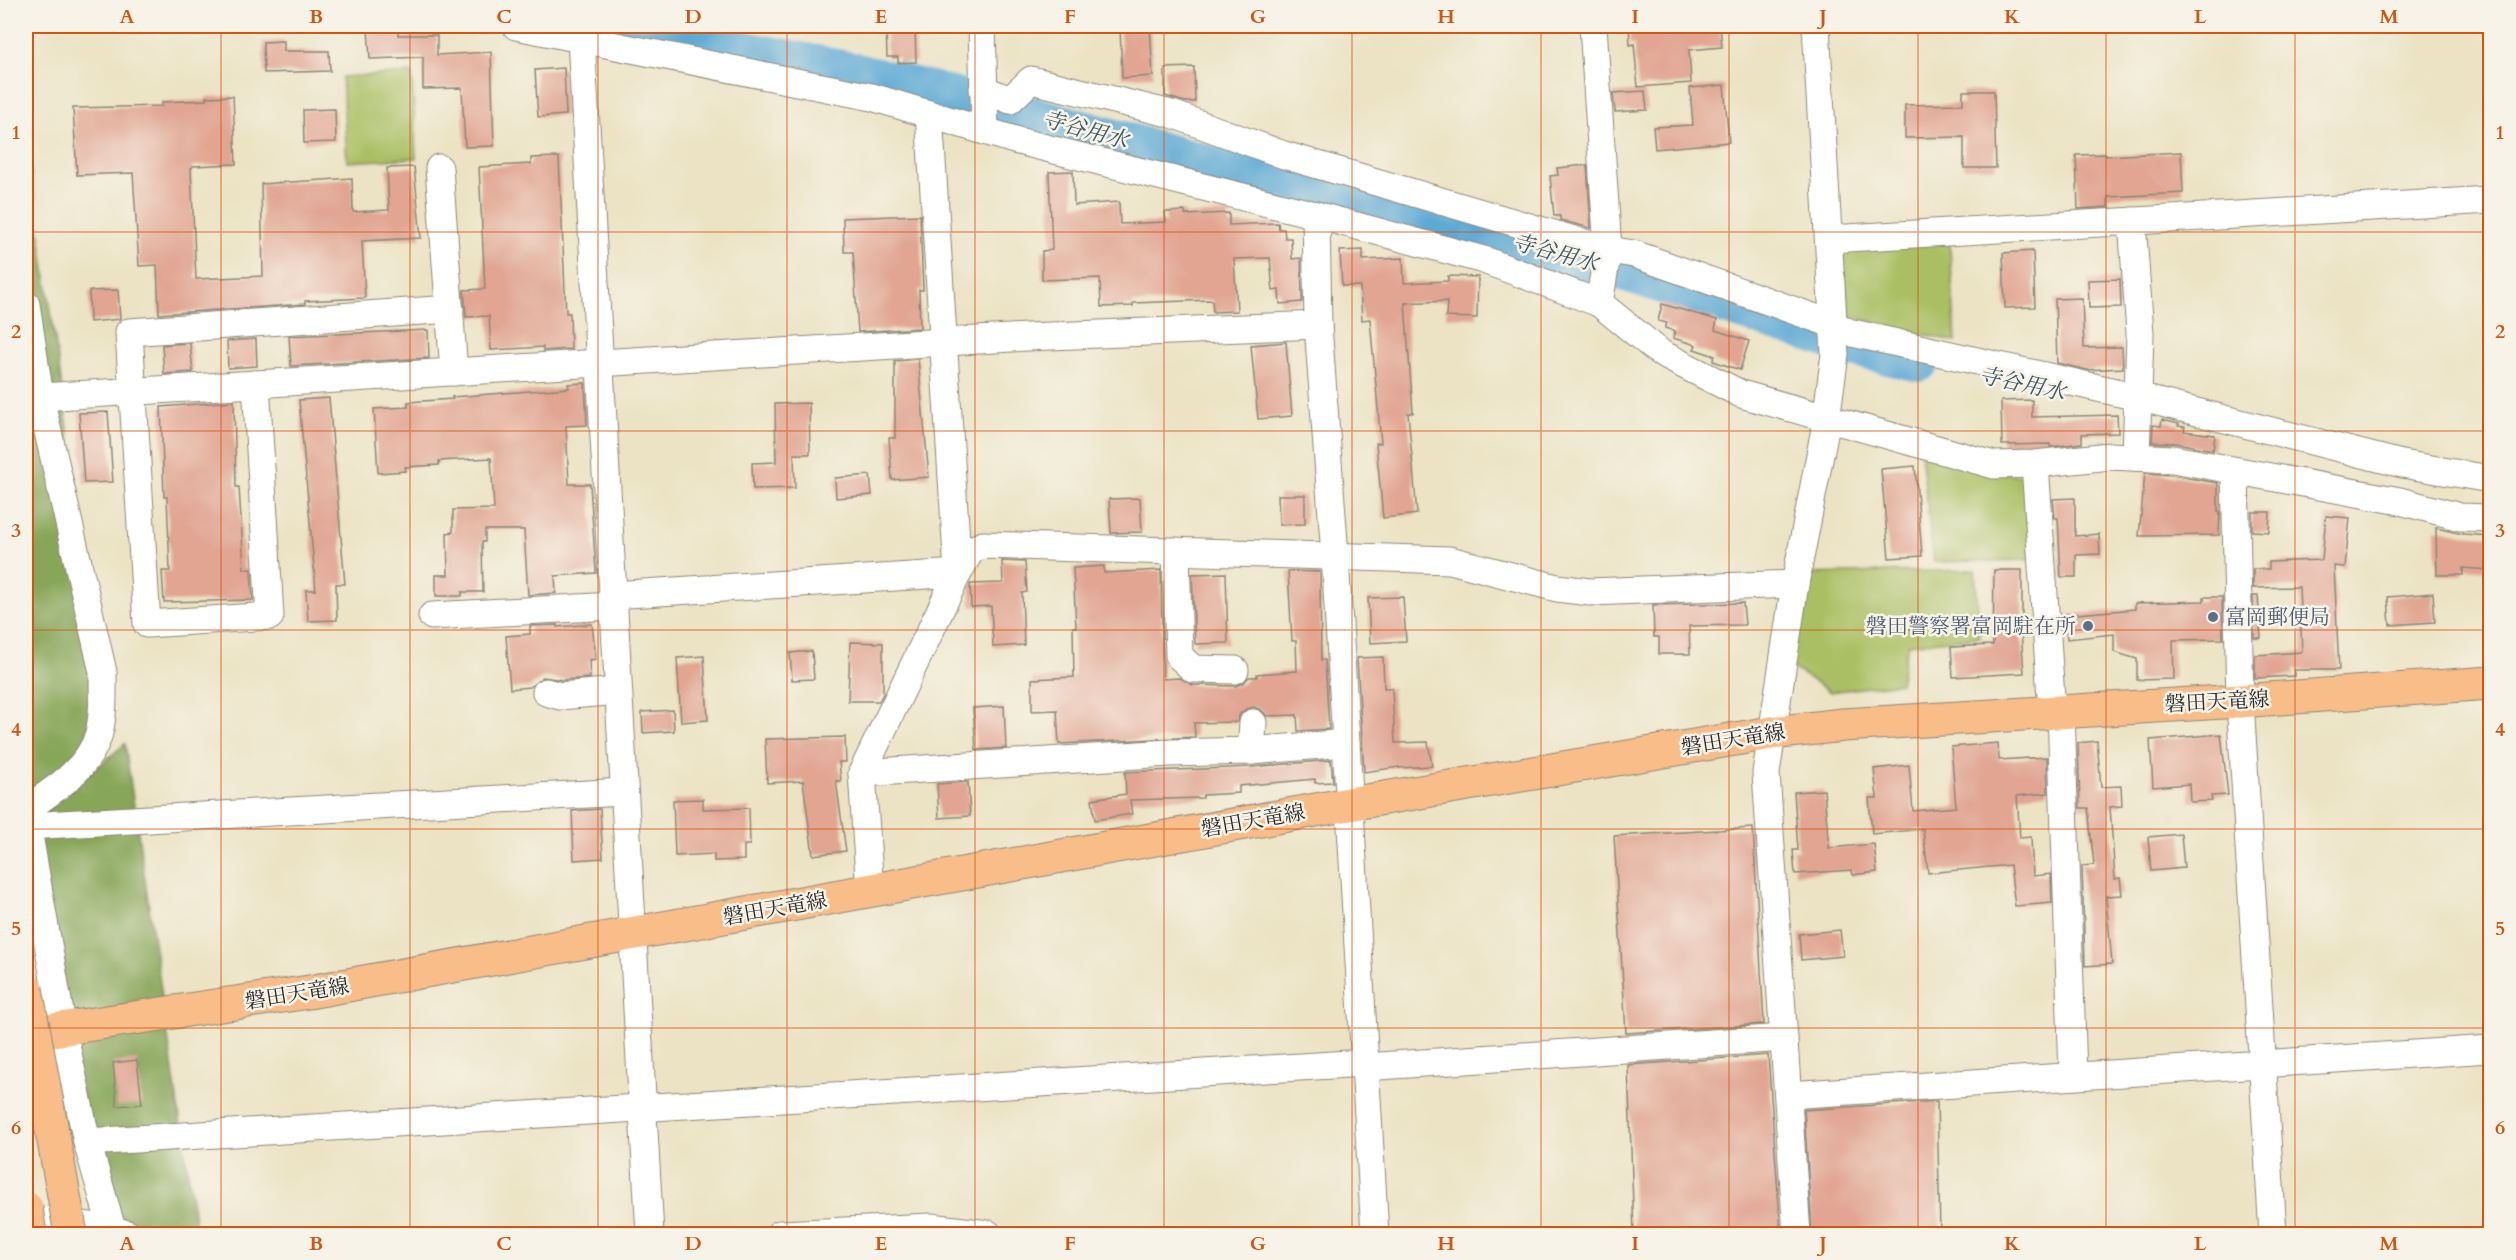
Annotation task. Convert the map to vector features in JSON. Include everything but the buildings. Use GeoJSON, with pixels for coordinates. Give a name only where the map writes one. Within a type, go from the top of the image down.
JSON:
{"type":"FeatureCollection","features":[{"type":"Feature","properties":{"kind":"main road","name":"磐田天竜線"},"geometry":{"type":"LineString","coordinates":[[26,1034],[309,992],[1349,804],[1771,733],[1843,725],[2490,683]]}},
{"type":"Feature","properties":{"kind":"main road"},"geometry":{"type":"LineString","coordinates":[[26,989],[71,1234]]}},
{"type":"Feature","properties":{"kind":"main road"},"geometry":{"type":"LineString","coordinates":[[26,1208],[30,1234]]}},
{"type":"Feature","properties":{"kind":"street"},"geometry":{"type":"LineString","coordinates":[[516,26],[872,98],[985,131],[1506,266],[1599,303],[1662,354],[1741,394],[1994,465],[2035,464],[2110,456],[2172,459],[2400,501],[2460,517],[2490,518]]}},
{"type":"Feature","properties":{"kind":"street"},"geometry":{"type":"LineString","coordinates":[[982,26],[985,131]]}},
{"type":"Feature","properties":{"kind":"street"},"geometry":{"type":"LineString","coordinates":[[1593,26],[1606,262],[1599,303]]}},
{"type":"Feature","properties":{"kind":"street"},"geometry":{"type":"LineString","coordinates":[[1797,1234],[1766,773],[1795,584],[1827,418],[1835,354],[1816,26]]}},
{"type":"Feature","properties":{"kind":"street"},"geometry":{"type":"LineString","coordinates":[[581,39],[650,1234]]}},
{"type":"Feature","properties":{"kind":"street"},"geometry":{"type":"LineString","coordinates":[[983,89],[1010,100],[1031,80],[1172,114],[1284,155],[1606,262],[1634,254],[1835,325],[1848,332],[2138,397],[2402,464],[2490,479]]}},
{"type":"Feature","properties":{"kind":"street"},"geometry":{"type":"LineString","coordinates":[[929,114],[958,573]]}},
{"type":"Feature","properties":{"kind":"street"},"geometry":{"type":"LineString","coordinates":[[439,168],[454,372]]}},
{"type":"Feature","properties":{"kind":"street"},"geometry":{"type":"LineString","coordinates":[[1830,239],[2490,200]]}},
{"type":"Feature","properties":{"kind":"street"},"geometry":{"type":"LineString","coordinates":[[1316,215],[1318,325],[1335,556],[1375,1234]]}},
{"type":"Feature","properties":{"kind":"street"},"geometry":{"type":"LineString","coordinates":[[2132,221],[2140,333],[2136,457]]}},
{"type":"Feature","properties":{"kind":"street"},"geometry":{"type":"LineString","coordinates":[[26,304],[40,397],[103,672],[103,711],[99,735],[85,760],[26,818]]}},
{"type":"Feature","properties":{"kind":"street"},"geometry":{"type":"LineString","coordinates":[[256,384],[270,616],[147,624],[129,332],[450,309]]}},
{"type":"Feature","properties":{"kind":"street"},"geometry":{"type":"LineString","coordinates":[[40,397],[943,342],[1318,325]]}},
{"type":"Feature","properties":{"kind":"street"},"geometry":{"type":"LineString","coordinates":[[2035,464],[2057,712],[2073,1076]]}},
{"type":"Feature","properties":{"kind":"street"},"geometry":{"type":"LineString","coordinates":[[2235,471],[2240,701],[2273,1234]]}},
{"type":"Feature","properties":{"kind":"street"},"geometry":{"type":"LineString","coordinates":[[870,891],[862,774],[958,573],[971,550],[983,545],[1449,560],[1553,587],[1590,592],[1795,584]]}},
{"type":"Feature","properties":{"kind":"street"},"geometry":{"type":"LineString","coordinates":[[1176,551],[1179,656],[1192,669],[1235,670]]}},
{"type":"Feature","properties":{"kind":"street"},"geometry":{"type":"LineString","coordinates":[[432,616],[958,573]]}},
{"type":"Feature","properties":{"kind":"street"},"geometry":{"type":"LineString","coordinates":[[546,692],[560,696],[618,691]]}},
{"type":"Feature","properties":{"kind":"street"},"geometry":{"type":"LineString","coordinates":[[1251,751],[1253,723]]}},
{"type":"Feature","properties":{"kind":"street"},"geometry":{"type":"LineString","coordinates":[[862,774],[1169,753],[1251,751],[1346,743]]}},
{"type":"Feature","properties":{"kind":"street"},"geometry":{"type":"LineString","coordinates":[[26,818],[623,792]]}},
{"type":"Feature","properties":{"kind":"street"},"geometry":{"type":"LineString","coordinates":[[26,818],[63,1030],[87,1142],[120,1232],[26,1217]]}},
{"type":"Feature","properties":{"kind":"street"},"geometry":{"type":"LineString","coordinates":[[87,1142],[1784,1038]]}},
{"type":"Feature","properties":{"kind":"street"},"geometry":{"type":"LineString","coordinates":[[1788,1095],[2490,1049]]}},
{"type":"Feature","properties":{"kind":"street"},"geometry":{"type":"LineString","coordinates":[[780,1234],[931,1227],[988,1234]]}},
{"type":"Feature","properties":{"kind":"green space"},"geometry":{"type":"Polygon","coordinates":[[[412,73],[416,158],[347,162],[342,77],[412,73]]]}},
{"type":"Feature","properties":{"kind":"green space"},"geometry":{"type":"Polygon","coordinates":[[[26,137],[103,672],[85,760],[26,809],[26,137]]]}},
{"type":"Feature","properties":{"kind":"green space"},"geometry":{"type":"Polygon","coordinates":[[[1949,232],[1956,342],[1849,316],[1839,238],[1949,232]]]}},
{"type":"Feature","properties":{"kind":"green space"},"geometry":{"type":"Polygon","coordinates":[[[1921,454],[2029,478],[2031,560],[1934,562],[1921,454]]]}},
{"type":"Feature","properties":{"kind":"green space"},"geometry":{"type":"Polygon","coordinates":[[[1975,570],[1980,637],[1908,644],[1900,683],[1830,692],[1788,665],[1803,574],[1975,570]]]}},
{"type":"Feature","properties":{"kind":"green space"},"geometry":{"type":"Polygon","coordinates":[[[125,744],[197,1234],[111,1234],[27,826],[125,744]]]}},
{"type":"Feature","properties":{"kind":"waterway","name":"寺谷用水"},"geometry":{"type":"LineString","coordinates":[[617,26],[852,72],[1025,114],[1257,178],[1623,271],[1857,348],[1919,362]]}},
{"type":"Feature","properties":{"kind":"place","name":"富岡郵便局"},"geometry":{"type":"Point","coordinates":[2213,617]}},
{"type":"Feature","properties":{"kind":"place","name":"磐田警察署富岡駐在所"},"geometry":{"type":"Point","coordinates":[2088,626]}}]}
